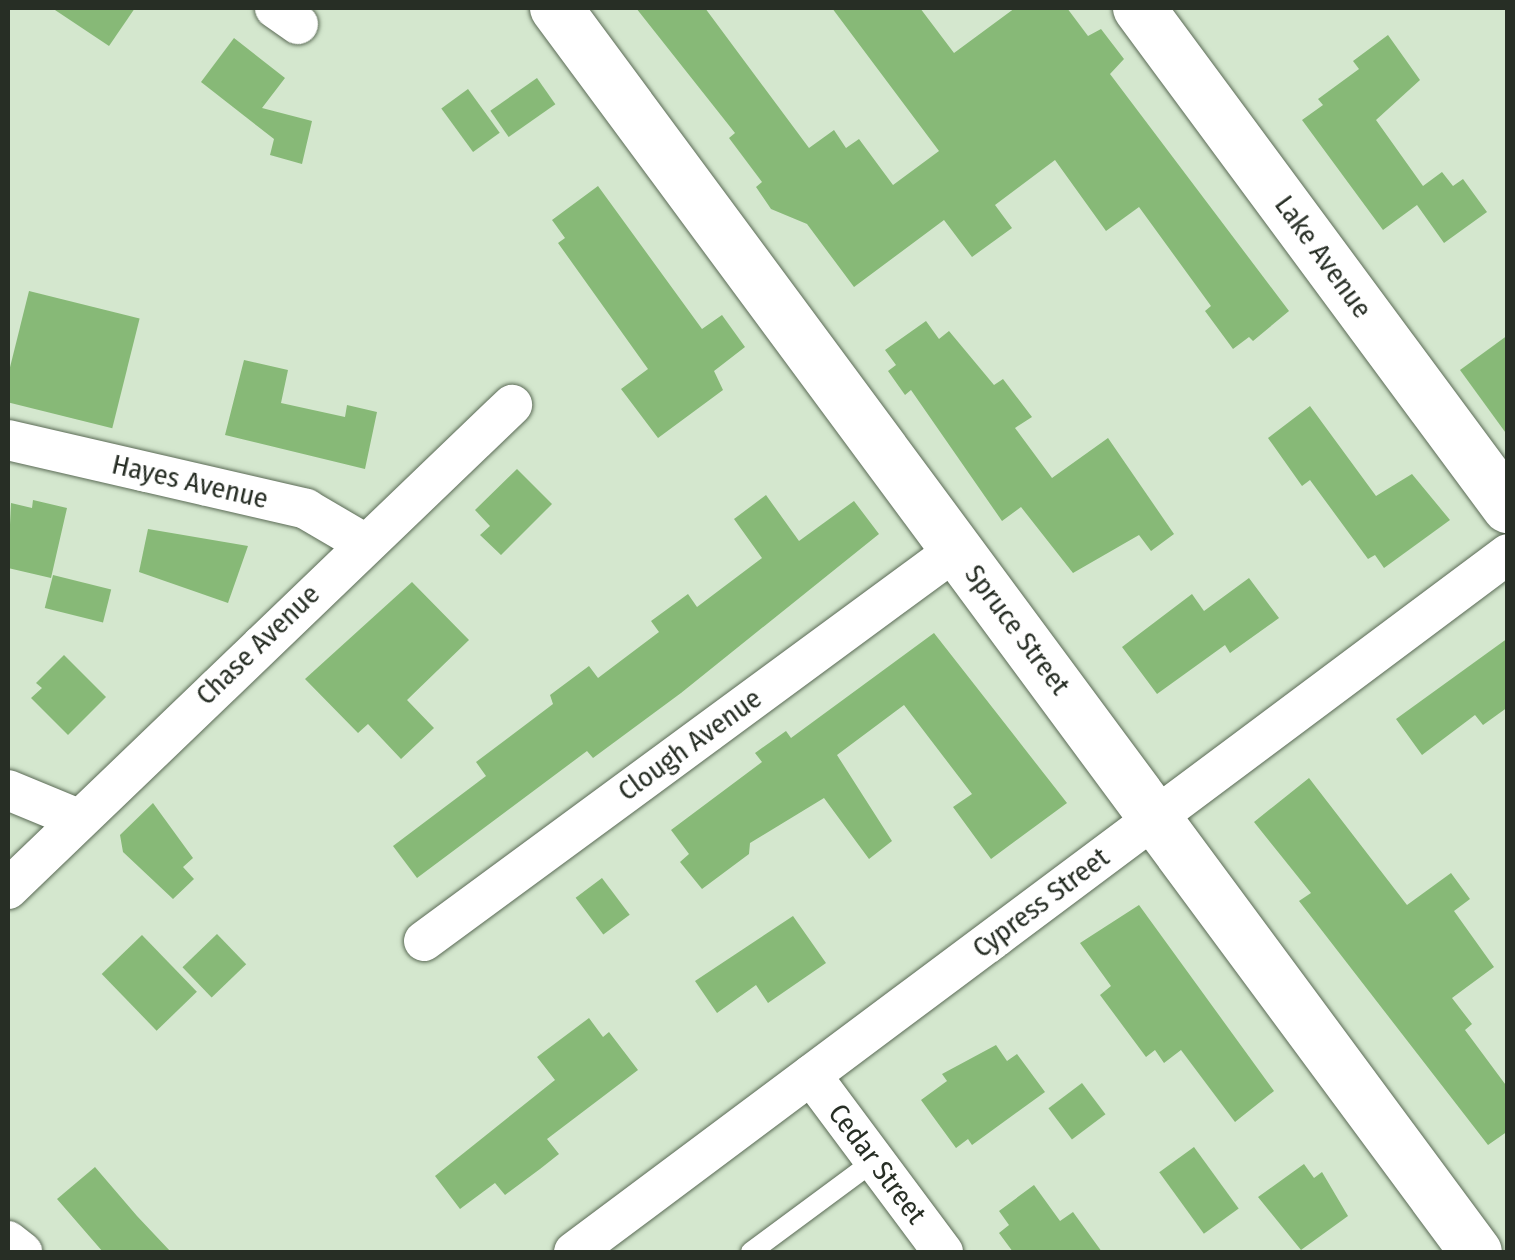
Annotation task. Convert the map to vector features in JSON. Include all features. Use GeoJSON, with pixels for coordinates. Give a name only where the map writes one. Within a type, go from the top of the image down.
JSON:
{"type":"FeatureCollection","features":[{"type":"Feature","properties":{"kind":"street","name":"Spruce Street"},"geometry":{"type":"LineString","coordinates":[[556,8],[1476,1252]]}},
{"type":"Feature","properties":{"kind":"street","name":"Lake Avenue"},"geometry":{"type":"LineString","coordinates":[[1139,8],[1500,481]]}},
{"type":"Feature","properties":{"kind":"street","name":"Chase Avenue"},"geometry":{"type":"LineString","coordinates":[[8,889],[512,405]]}},
{"type":"Feature","properties":{"kind":"street","name":"Hayes Avenue"},"geometry":{"type":"LineString","coordinates":[[8,440],[306,509],[364,543]]}},
{"type":"Feature","properties":{"kind":"street","name":"Clough Avenue"},"geometry":{"type":"LineString","coordinates":[[424,941],[957,549]]}},
{"type":"Feature","properties":{"kind":"street","name":"Cypress Street"},"geometry":{"type":"LineString","coordinates":[[574,1252],[1508,554]]}},
{"type":"Feature","properties":{"kind":"street"},"geometry":{"type":"LineString","coordinates":[[8,790],[78,819]]}},
{"type":"Feature","properties":{"kind":"street","name":"Cedar Street"},"geometry":{"type":"LineString","coordinates":[[810,1075],[943,1252]]}},
{"type":"Feature","properties":{"kind":"street"},"geometry":{"type":"LineString","coordinates":[[8,1241],[22,1252]]}},
{"type":"Feature","properties":{"kind":"lane"},"geometry":{"type":"LineString","coordinates":[[751,1252],[874,1161]]}},
{"type":"Feature","properties":{"kind":"building"},"geometry":{"type":"Polygon","coordinates":[[[52,8],[135,8],[109,46],[52,8]]]}},
{"type":"Feature","properties":{"kind":"building"},"geometry":{"type":"Polygon","coordinates":[[[636,8],[705,8],[809,148],[834,130],[846,148],[859,139],[893,185],[939,151],[832,8],[920,8],[954,53],[1015,8],[1067,8],[1088,36],[1101,29],[1124,59],[1110,74],[1289,311],[1253,341],[1249,337],[1233,349],[1205,311],[1211,306],[1139,207],[1106,231],[1055,160],[995,205],[1012,228],[972,257],[944,220],[854,287],[807,224],[771,209],[756,187],[762,182],[729,138],[735,133],[636,8]]]}},
{"type":"Feature","properties":{"kind":"building"},"geometry":{"type":"Polygon","coordinates":[[[1388,35],[1420,80],[1376,120],[1423,186],[1442,172],[1453,186],[1463,179],[1487,212],[1444,243],[1417,205],[1383,230],[1302,120],[1323,105],[1318,99],[1359,69],[1353,61],[1388,35]]]}},
{"type":"Feature","properties":{"kind":"building"},"geometry":{"type":"Polygon","coordinates":[[[234,38],[285,78],[262,108],[312,121],[302,164],[270,155],[274,139],[201,82],[234,38]]]}},
{"type":"Feature","properties":{"kind":"building"},"geometry":{"type":"Polygon","coordinates":[[[537,78],[555,104],[509,137],[490,111],[537,78]]]}},
{"type":"Feature","properties":{"kind":"building"},"geometry":{"type":"Polygon","coordinates":[[[468,89],[500,133],[473,152],[441,108],[468,89]]]}},
{"type":"Feature","properties":{"kind":"building"},"geometry":{"type":"Polygon","coordinates":[[[598,186],[702,329],[722,315],[745,347],[714,371],[723,390],[658,438],[621,389],[648,369],[558,243],[565,238],[552,220],[598,186]]]}},
{"type":"Feature","properties":{"kind":"building"},"geometry":{"type":"Polygon","coordinates":[[[29,291],[140,319],[112,428],[8,402],[8,375],[29,291]]]}},
{"type":"Feature","properties":{"kind":"building"},"geometry":{"type":"Polygon","coordinates":[[[926,321],[939,339],[949,331],[994,385],[1003,379],[1032,417],[1015,428],[1052,478],[1108,438],[1174,534],[1151,551],[1139,535],[1073,573],[1021,507],[1002,521],[911,390],[905,395],[888,371],[896,365],[885,350],[926,321]]]}},
{"type":"Feature","properties":{"kind":"building"},"geometry":{"type":"Polygon","coordinates":[[[1508,335],[1508,436],[1460,370],[1508,335]]]}},
{"type":"Feature","properties":{"kind":"building"},"geometry":{"type":"Polygon","coordinates":[[[244,360],[288,370],[281,403],[345,417],[347,405],[377,412],[365,469],[225,435],[244,360]]]}},
{"type":"Feature","properties":{"kind":"building"},"geometry":{"type":"Polygon","coordinates":[[[1310,406],[1376,496],[1412,474],[1450,520],[1384,568],[1375,555],[1368,559],[1310,480],[1302,486],[1268,438],[1310,406]]]}},
{"type":"Feature","properties":{"kind":"building"},"geometry":{"type":"Polygon","coordinates":[[[517,469],[552,504],[501,555],[480,535],[490,526],[475,510],[517,469]]]}},
{"type":"Feature","properties":{"kind":"building"},"geometry":{"type":"Polygon","coordinates":[[[766,495],[799,541],[854,501],[879,534],[681,693],[593,758],[587,751],[417,878],[393,846],[486,776],[476,762],[553,704],[550,695],[589,666],[598,678],[659,632],[651,621],[688,594],[697,607],[762,558],[734,519],[766,495]]]}},
{"type":"Feature","properties":{"kind":"building"},"geometry":{"type":"Polygon","coordinates":[[[33,500],[67,508],[51,578],[8,568],[11,503],[32,508],[33,500]]]}},
{"type":"Feature","properties":{"kind":"building"},"geometry":{"type":"Polygon","coordinates":[[[148,529],[248,546],[228,603],[139,572],[148,529]]]}},
{"type":"Feature","properties":{"kind":"building"},"geometry":{"type":"Polygon","coordinates":[[[53,575],[111,590],[103,623],[45,608],[53,575]]]}},
{"type":"Feature","properties":{"kind":"building"},"geometry":{"type":"Polygon","coordinates":[[[1249,578],[1279,618],[1230,653],[1225,645],[1157,694],[1122,647],[1192,594],[1204,611],[1249,578]]]}},
{"type":"Feature","properties":{"kind":"building"},"geometry":{"type":"Polygon","coordinates":[[[412,582],[469,640],[407,700],[434,728],[401,759],[368,724],[358,733],[305,679],[412,582]]]}},
{"type":"Feature","properties":{"kind":"building"},"geometry":{"type":"Polygon","coordinates":[[[934,633],[1067,803],[991,859],[953,807],[972,794],[904,705],[837,755],[892,841],[869,859],[824,798],[750,843],[749,854],[702,889],[680,862],[689,854],[671,830],[762,762],[755,753],[786,731],[791,738],[934,633]]]}},
{"type":"Feature","properties":{"kind":"building"},"geometry":{"type":"Polygon","coordinates":[[[1508,638],[1508,707],[1483,725],[1475,715],[1422,755],[1396,719],[1508,638]]]}},
{"type":"Feature","properties":{"kind":"building"},"geometry":{"type":"Polygon","coordinates":[[[64,655],[106,697],[68,735],[31,698],[42,688],[36,683],[64,655]]]}},
{"type":"Feature","properties":{"kind":"building"},"geometry":{"type":"Polygon","coordinates":[[[1309,778],[1407,905],[1451,873],[1470,899],[1454,911],[1494,967],[1452,998],[1472,1024],[1465,1030],[1508,1088],[1508,1131],[1488,1145],[1299,901],[1311,893],[1254,822],[1309,778]]]}},
{"type":"Feature","properties":{"kind":"building"},"geometry":{"type":"Polygon","coordinates":[[[153,803],[193,858],[183,867],[194,879],[173,899],[123,852],[120,835],[153,803]]]}},
{"type":"Feature","properties":{"kind":"building"},"geometry":{"type":"Polygon","coordinates":[[[602,878],[630,915],[603,935],[576,898],[602,878]]]}},
{"type":"Feature","properties":{"kind":"building"},"geometry":{"type":"Polygon","coordinates":[[[1139,905],[1274,1091],[1235,1122],[1181,1050],[1164,1063],[1155,1050],[1146,1057],[1100,995],[1111,986],[1080,943],[1139,905]]]}},
{"type":"Feature","properties":{"kind":"building"},"geometry":{"type":"Polygon","coordinates":[[[793,916],[826,963],[768,1003],[756,985],[717,1013],[695,981],[793,916]]]}},
{"type":"Feature","properties":{"kind":"building"},"geometry":{"type":"Polygon","coordinates":[[[217,934],[246,964],[212,998],[182,967],[217,934]]]}},
{"type":"Feature","properties":{"kind":"building"},"geometry":{"type":"Polygon","coordinates":[[[142,935],[197,992],[157,1031],[102,974],[142,935]]]}},
{"type":"Feature","properties":{"kind":"building"},"geometry":{"type":"Polygon","coordinates":[[[589,1018],[603,1037],[609,1032],[638,1070],[547,1139],[559,1154],[540,1169],[505,1195],[495,1183],[460,1209],[435,1176],[555,1080],[537,1057],[589,1018]]]}},
{"type":"Feature","properties":{"kind":"building"},"geometry":{"type":"Polygon","coordinates":[[[996,1045],[1007,1061],[1017,1054],[1045,1092],[972,1145],[968,1139],[956,1148],[921,1100],[947,1081],[942,1074],[996,1045]]]}},
{"type":"Feature","properties":{"kind":"building"},"geometry":{"type":"Polygon","coordinates":[[[1082,1083],[1105,1114],[1072,1139],[1048,1108],[1082,1083]]]}},
{"type":"Feature","properties":{"kind":"building"},"geometry":{"type":"Polygon","coordinates":[[[1194,1147],[1239,1208],[1204,1234],[1159,1172],[1194,1147]]]}},
{"type":"Feature","properties":{"kind":"building"},"geometry":{"type":"Polygon","coordinates":[[[1304,1164],[1314,1178],[1322,1172],[1348,1216],[1301,1250],[1258,1197],[1304,1164]]]}},
{"type":"Feature","properties":{"kind":"building"},"geometry":{"type":"Polygon","coordinates":[[[95,1167],[171,1252],[103,1252],[57,1199],[95,1167]]]}},
{"type":"Feature","properties":{"kind":"building"},"geometry":{"type":"Polygon","coordinates":[[[1034,1185],[1060,1221],[1073,1212],[1102,1252],[1013,1252],[999,1233],[1009,1225],[999,1211],[1034,1185]]]}}]}
